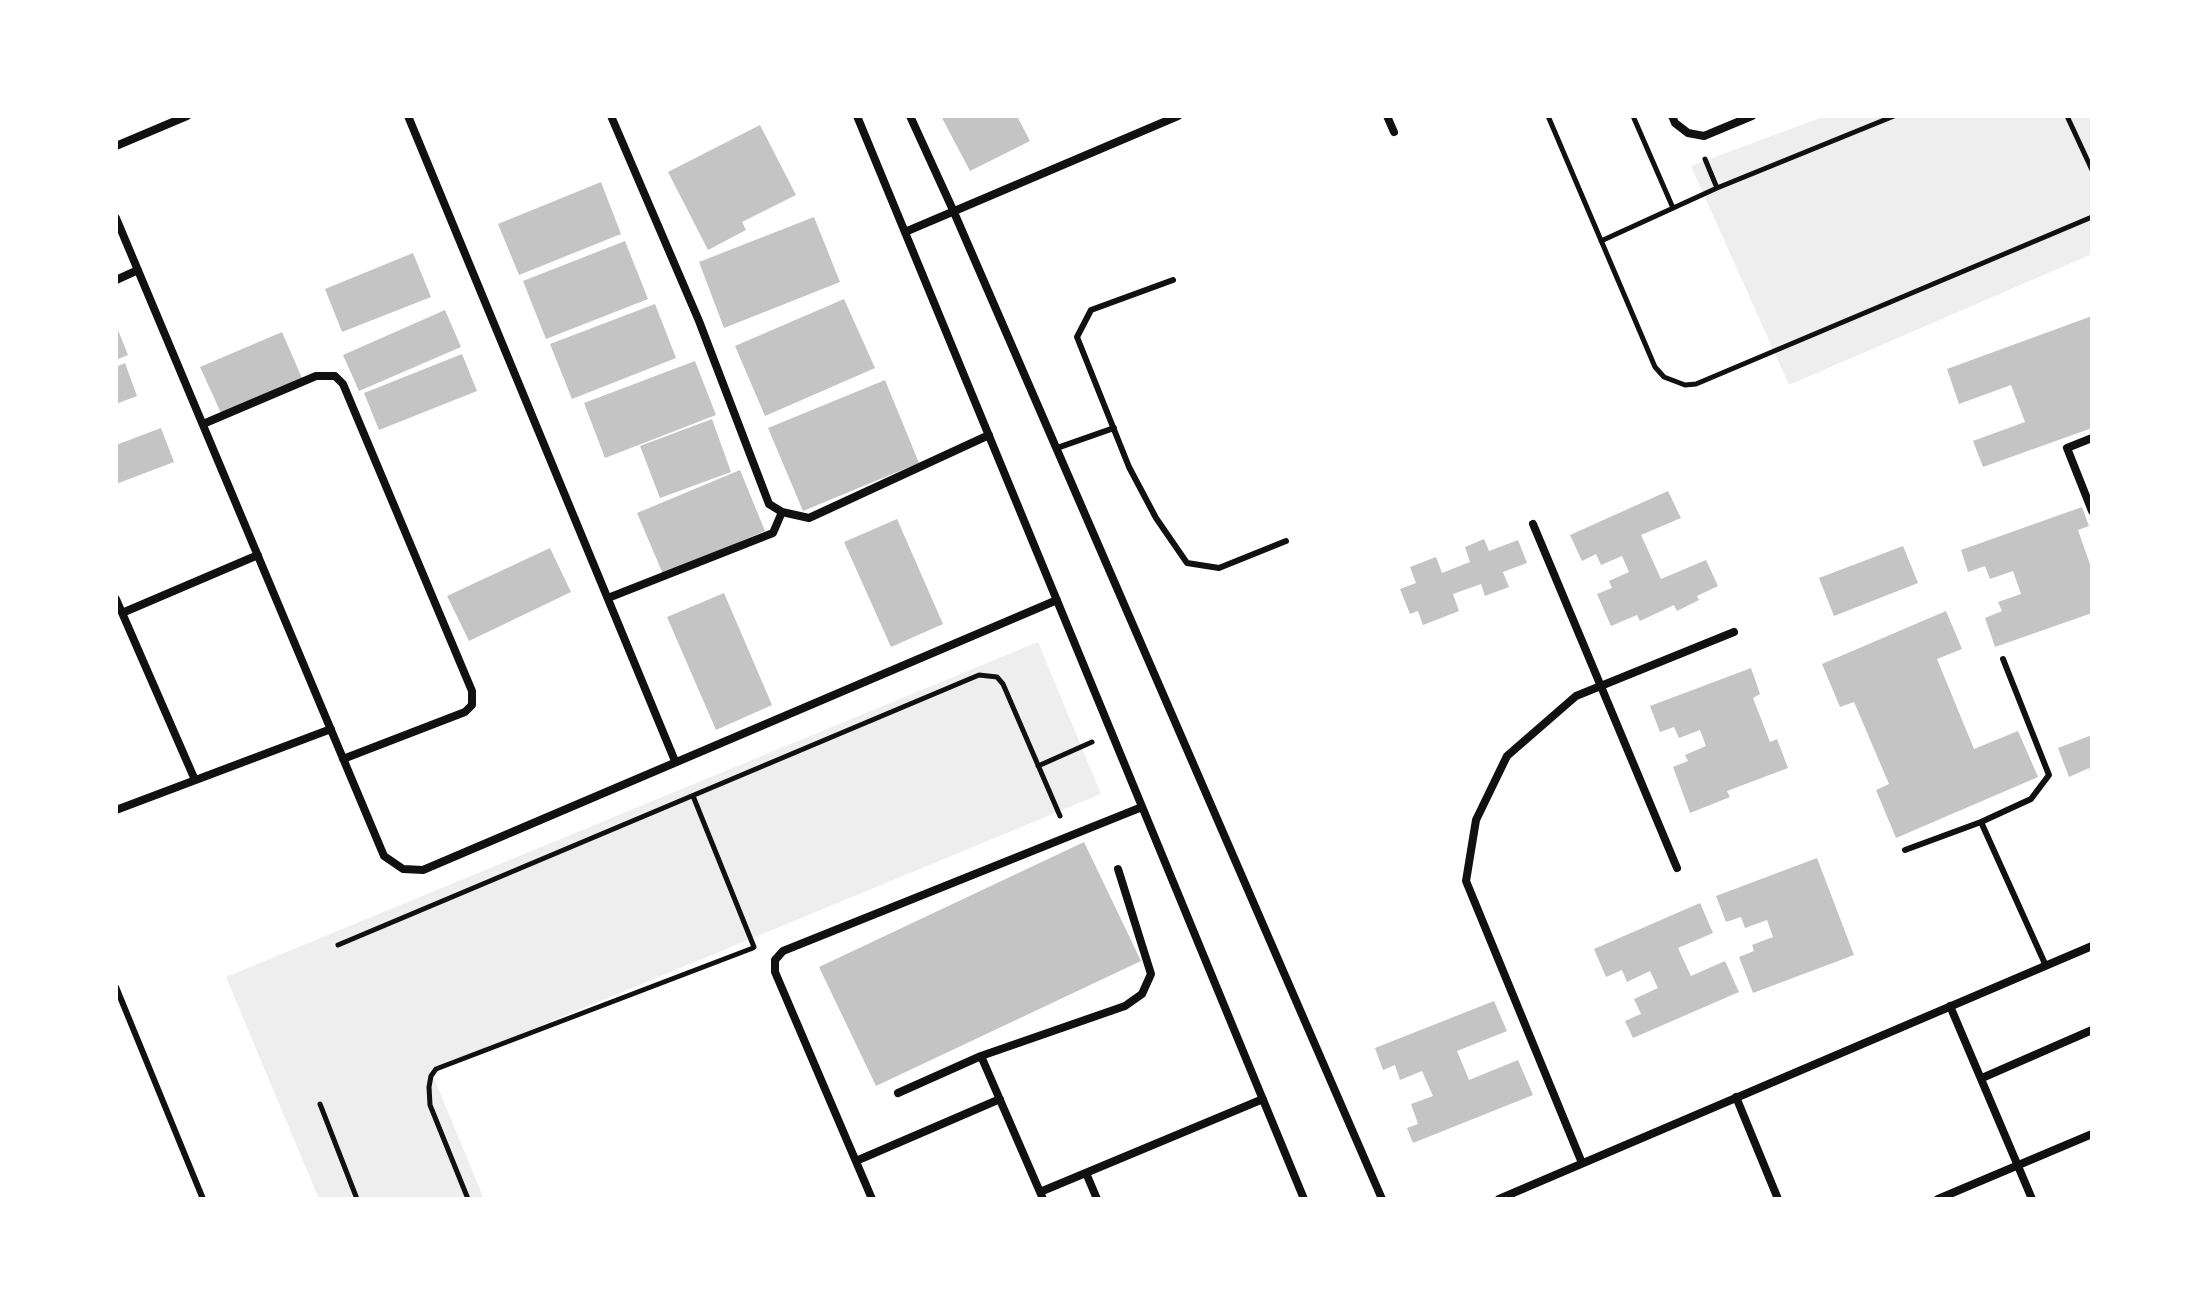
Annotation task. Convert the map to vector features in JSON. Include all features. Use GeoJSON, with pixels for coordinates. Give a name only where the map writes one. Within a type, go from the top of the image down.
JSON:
{"type":"FeatureCollection","features":[{"type":"Feature","properties":{"kind":"street"},"geometry":{"type":"LineString","coordinates":[[116,146],[187,116]]}},
{"type":"Feature","properties":{"kind":"street"},"geometry":{"type":"LineString","coordinates":[[408,116],[675,761]]}},
{"type":"Feature","properties":{"kind":"street"},"geometry":{"type":"LineString","coordinates":[[611,116],[699,321],[769,504],[782,512],[809,518],[989,435]]}},
{"type":"Feature","properties":{"kind":"street"},"geometry":{"type":"LineString","coordinates":[[857,116],[1304,1199]]}},
{"type":"Feature","properties":{"kind":"street"},"geometry":{"type":"LineString","coordinates":[[910,116],[1382,1199]]}},
{"type":"Feature","properties":{"kind":"street"},"geometry":{"type":"LineString","coordinates":[[905,232],[1178,116]]}},
{"type":"Feature","properties":{"kind":"street"},"geometry":{"type":"LineString","coordinates":[[1387,116],[1394,132]]}},
{"type":"Feature","properties":{"kind":"street"},"geometry":{"type":"LineString","coordinates":[[1672,116],[1675,123],[1688,133],[1704,136],[1752,116]]}},
{"type":"Feature","properties":{"kind":"street"},"geometry":{"type":"LineString","coordinates":[[116,218],[384,856],[403,869],[423,870],[1057,600]]}},
{"type":"Feature","properties":{"kind":"street"},"geometry":{"type":"LineString","coordinates":[[116,280],[138,270]]}},
{"type":"Feature","properties":{"kind":"street"},"geometry":{"type":"LineString","coordinates":[[203,424],[316,376],[335,376],[343,384],[460,662],[474,698],[465,712],[343,759]]}},
{"type":"Feature","properties":{"kind":"street"},"geometry":{"type":"LineString","coordinates":[[2092,438],[2067,448],[2092,511]]}},
{"type":"Feature","properties":{"kind":"street"},"geometry":{"type":"LineString","coordinates":[[608,598],[773,533],[782,512]]}},
{"type":"Feature","properties":{"kind":"street"},"geometry":{"type":"LineString","coordinates":[[1533,524],[1677,868]]}},
{"type":"Feature","properties":{"kind":"street"},"geometry":{"type":"LineString","coordinates":[[122,613],[258,555]]}},
{"type":"Feature","properties":{"kind":"street"},"geometry":{"type":"LineString","coordinates":[[116,599],[195,780]]}},
{"type":"Feature","properties":{"kind":"street"},"geometry":{"type":"LineString","coordinates":[[1582,1163],[1466,881],[1476,820],[1507,756],[1576,696],[1734,632]]}},
{"type":"Feature","properties":{"kind":"street"},"geometry":{"type":"LineString","coordinates":[[116,810],[331,729]]}},
{"type":"Feature","properties":{"kind":"street"},"geometry":{"type":"LineString","coordinates":[[872,1199],[775,972],[775,960],[783,951],[1142,807]]}},
{"type":"Feature","properties":{"kind":"street"},"geometry":{"type":"LineString","coordinates":[[898,1093],[981,1056],[1125,1006],[1142,994],[1151,974],[1118,869]]}},
{"type":"Feature","properties":{"kind":"street"},"geometry":{"type":"LineString","coordinates":[[1499,1199],[2092,946]]}},
{"type":"Feature","properties":{"kind":"street"},"geometry":{"type":"LineString","coordinates":[[1950,1006],[2032,1199]]}},
{"type":"Feature","properties":{"kind":"street"},"geometry":{"type":"LineString","coordinates":[[1982,1078],[2092,1030]]}},
{"type":"Feature","properties":{"kind":"street"},"geometry":{"type":"LineString","coordinates":[[981,1056],[1042,1196],[1086,1173],[1263,1099]]}},
{"type":"Feature","properties":{"kind":"street"},"geometry":{"type":"LineString","coordinates":[[1736,1097],[1778,1199]]}},
{"type":"Feature","properties":{"kind":"street"},"geometry":{"type":"LineString","coordinates":[[856,1161],[1000,1099]]}},
{"type":"Feature","properties":{"kind":"street"},"geometry":{"type":"LineString","coordinates":[[1938,1199],[2092,1134]]}},
{"type":"Feature","properties":{"kind":"street"},"geometry":{"type":"LineString","coordinates":[[1086,1173],[1097,1199]]}},
{"type":"Feature","properties":{"kind":"lane"},"geometry":{"type":"LineString","coordinates":[[1173,280],[1091,310],[1077,337],[1129,467],[1156,518],[1187,563],[1219,568],[1286,541]]}},
{"type":"Feature","properties":{"kind":"lane"},"geometry":{"type":"LineString","coordinates":[[1057,448],[1114,428]]}},
{"type":"Feature","properties":{"kind":"lane"},"geometry":{"type":"LineString","coordinates":[[1905,850],[1981,822],[2031,799],[2049,775],[2003,659]]}},
{"type":"Feature","properties":{"kind":"lane"},"geometry":{"type":"LineString","coordinates":[[1981,822],[2046,966]]}},
{"type":"Feature","properties":{"kind":"lane"},"geometry":{"type":"LineString","coordinates":[[116,987],[203,1199]]}},
{"type":"Feature","properties":{"kind":"path"},"geometry":{"type":"LineString","coordinates":[[1548,116],[1655,367],[1664,377],[1685,385],[1696,384],[2092,217]]}},
{"type":"Feature","properties":{"kind":"path"},"geometry":{"type":"LineString","coordinates":[[1633,116],[1673,208]]}},
{"type":"Feature","properties":{"kind":"path"},"geometry":{"type":"LineString","coordinates":[[1601,241],[1894,116]]}},
{"type":"Feature","properties":{"kind":"path"},"geometry":{"type":"LineString","coordinates":[[2067,116],[2092,170]]}},
{"type":"Feature","properties":{"kind":"path"},"geometry":{"type":"LineString","coordinates":[[338,945],[979,675],[997,677],[1003,684],[1038,766],[1112,733]]}},
{"type":"Feature","properties":{"kind":"path"},"geometry":{"type":"LineString","coordinates":[[468,1199],[430,1105],[431,1076],[436,1069],[754,947],[693,796]]}},
{"type":"Feature","properties":{"kind":"path"},"geometry":{"type":"LineString","coordinates":[[320,1104],[357,1199]]}},
{"type":"Feature","properties":{"kind":"shaded area"},"geometry":{"type":"Polygon","coordinates":[[[1825,116],[2092,116],[2092,254],[1789,385],[1691,166],[1825,116]]]}},
{"type":"Feature","properties":{"kind":"shaded area"},"geometry":{"type":"Polygon","coordinates":[[[1038,642],[1101,794],[431,1071],[484,1199],[319,1199],[226,977],[1038,642]]]}},
{"type":"Feature","properties":{"kind":"building"},"geometry":{"type":"Polygon","coordinates":[[[941,116],[1017,116],[1030,141],[970,171],[941,116]]]}},
{"type":"Feature","properties":{"kind":"building"},"geometry":{"type":"Polygon","coordinates":[[[760,125],[796,195],[742,222],[746,230],[708,250],[668,172],[760,125]]]}},
{"type":"Feature","properties":{"kind":"building"},"geometry":{"type":"Polygon","coordinates":[[[601,182],[621,234],[519,275],[498,224],[601,182]]]}},
{"type":"Feature","properties":{"kind":"building"},"geometry":{"type":"Polygon","coordinates":[[[814,217],[840,282],[724,328],[699,262],[814,217]]]}},
{"type":"Feature","properties":{"kind":"building"},"geometry":{"type":"Polygon","coordinates":[[[625,241],[648,299],[546,339],[523,281],[625,241]]]}},
{"type":"Feature","properties":{"kind":"building"},"geometry":{"type":"Polygon","coordinates":[[[413,253],[431,297],[342,332],[325,289],[413,253]]]}},
{"type":"Feature","properties":{"kind":"building"},"geometry":{"type":"Polygon","coordinates":[[[844,299],[875,368],[765,416],[735,346],[844,299]]]}},
{"type":"Feature","properties":{"kind":"building"},"geometry":{"type":"Polygon","coordinates":[[[655,304],[676,358],[572,399],[550,344],[655,304]]]}},
{"type":"Feature","properties":{"kind":"building"},"geometry":{"type":"Polygon","coordinates":[[[445,310],[461,347],[359,391],[343,355],[445,310]]]}},
{"type":"Feature","properties":{"kind":"building"},"geometry":{"type":"Polygon","coordinates":[[[2092,316],[2092,428],[1983,467],[1973,441],[2025,422],[2011,385],[1959,404],[1947,369],[2092,316]]]}},
{"type":"Feature","properties":{"kind":"building"},"geometry":{"type":"Polygon","coordinates":[[[116,325],[128,355],[116,360],[116,325]]]}},
{"type":"Feature","properties":{"kind":"building"},"geometry":{"type":"Polygon","coordinates":[[[282,332],[302,378],[221,413],[200,367],[282,332]]]}},
{"type":"Feature","properties":{"kind":"building"},"geometry":{"type":"Polygon","coordinates":[[[462,354],[477,391],[379,430],[364,393],[462,354]]]}},
{"type":"Feature","properties":{"kind":"building"},"geometry":{"type":"Polygon","coordinates":[[[695,361],[716,415],[605,458],[584,403],[695,361]]]}},
{"type":"Feature","properties":{"kind":"building"},"geometry":{"type":"Polygon","coordinates":[[[125,363],[137,396],[116,404],[116,367],[125,363]]]}},
{"type":"Feature","properties":{"kind":"building"},"geometry":{"type":"Polygon","coordinates":[[[885,380],[919,463],[803,511],[768,428],[885,380]]]}},
{"type":"Feature","properties":{"kind":"building"},"geometry":{"type":"Polygon","coordinates":[[[712,419],[731,472],[660,498],[640,446],[712,419]]]}},
{"type":"Feature","properties":{"kind":"building"},"geometry":{"type":"Polygon","coordinates":[[[161,428],[174,462],[116,484],[116,445],[161,428]]]}},
{"type":"Feature","properties":{"kind":"building"},"geometry":{"type":"Polygon","coordinates":[[[740,470],[765,531],[663,574],[637,513],[740,470]]]}},
{"type":"Feature","properties":{"kind":"building"},"geometry":{"type":"Polygon","coordinates":[[[1668,491],[1681,518],[1641,535],[1661,579],[1706,560],[1718,586],[1677,611],[1674,605],[1640,621],[1637,615],[1611,626],[1597,594],[1612,588],[1609,581],[1629,572],[1622,556],[1601,565],[1596,554],[1582,561],[1570,535],[1668,491]]]}},
{"type":"Feature","properties":{"kind":"building"},"geometry":{"type":"Polygon","coordinates":[[[2082,507],[2089,526],[2078,530],[2092,570],[2092,613],[1995,647],[1985,618],[2002,611],[1998,602],[2021,594],[2013,571],[1990,579],[1985,566],[1968,572],[1961,550],[2082,507]]]}},
{"type":"Feature","properties":{"kind":"building"},"geometry":{"type":"Polygon","coordinates":[[[897,519],[943,624],[891,647],[844,542],[897,519]]]}},
{"type":"Feature","properties":{"kind":"building"},"geometry":{"type":"Polygon","coordinates":[[[1484,539],[1489,551],[1518,540],[1527,563],[1503,572],[1509,587],[1485,596],[1481,584],[1453,594],[1459,611],[1423,625],[1418,611],[1410,614],[1400,589],[1416,583],[1410,567],[1436,557],[1442,573],[1470,562],[1465,547],[1484,539]]]}},
{"type":"Feature","properties":{"kind":"building"},"geometry":{"type":"Polygon","coordinates":[[[1903,546],[1918,583],[1834,616],[1819,578],[1903,546]]]}},
{"type":"Feature","properties":{"kind":"building"},"geometry":{"type":"Polygon","coordinates":[[[550,548],[571,592],[469,641],[447,596],[550,548]]]}},
{"type":"Feature","properties":{"kind":"building"},"geometry":{"type":"Polygon","coordinates":[[[724,593],[772,705],[716,730],[667,617],[724,593]]]}},
{"type":"Feature","properties":{"kind":"building"},"geometry":{"type":"Polygon","coordinates":[[[1946,611],[1962,649],[1937,659],[1974,749],[2018,731],[2038,777],[1896,838],[1876,790],[1889,784],[1854,702],[1840,707],[1822,664],[1946,611]]]}},
{"type":"Feature","properties":{"kind":"building"},"geometry":{"type":"Polygon","coordinates":[[[1751,668],[1760,694],[1753,698],[1770,742],[1777,739],[1788,768],[1727,791],[1730,797],[1690,813],[1673,767],[1688,761],[1685,755],[1706,746],[1700,730],[1679,738],[1674,727],[1660,732],[1650,706],[1751,668]]]}},
{"type":"Feature","properties":{"kind":"building"},"geometry":{"type":"Polygon","coordinates":[[[2092,735],[2092,775],[2089,768],[2069,777],[2058,748],[2092,735]]]}},
{"type":"Feature","properties":{"kind":"building"},"geometry":{"type":"Polygon","coordinates":[[[1084,842],[1141,961],[876,1086],[819,967],[1084,842]]]}},
{"type":"Feature","properties":{"kind":"building"},"geometry":{"type":"Polygon","coordinates":[[[1817,858],[1854,955],[1753,993],[1739,957],[1754,951],[1752,945],[1773,937],[1767,920],[1745,928],[1741,917],[1726,922],[1716,896],[1817,858]]]}},
{"type":"Feature","properties":{"kind":"building"},"geometry":{"type":"Polygon","coordinates":[[[1700,903],[1713,933],[1678,948],[1691,976],[1725,961],[1739,992],[1633,1038],[1625,1021],[1641,1014],[1634,999],[1658,988],[1650,971],[1627,982],[1622,970],[1606,977],[1594,949],[1700,903]]]}},
{"type":"Feature","properties":{"kind":"building"},"geometry":{"type":"Polygon","coordinates":[[[1494,1001],[1507,1031],[1457,1051],[1469,1080],[1518,1060],[1533,1095],[1413,1143],[1407,1128],[1418,1124],[1411,1104],[1433,1096],[1422,1071],[1400,1080],[1395,1065],[1383,1070],[1375,1048],[1494,1001]]]}}]}
